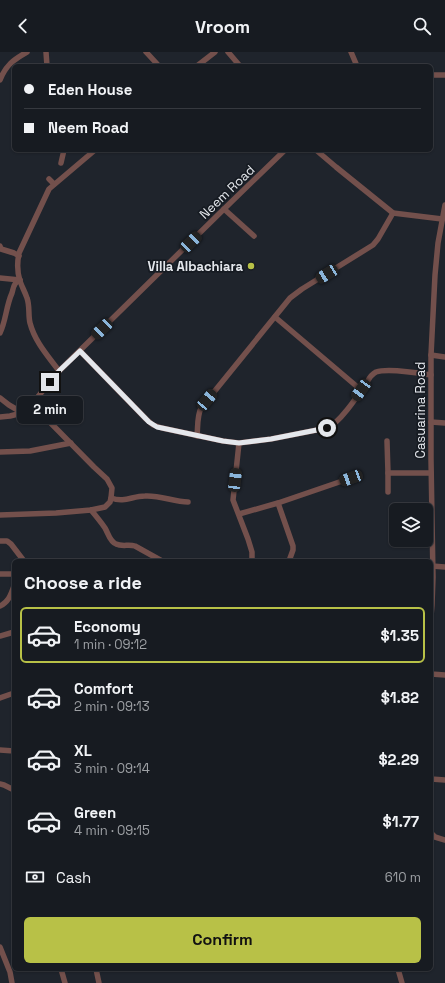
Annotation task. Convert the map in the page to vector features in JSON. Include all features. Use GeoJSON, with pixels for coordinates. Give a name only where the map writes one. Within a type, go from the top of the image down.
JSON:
{"type":"FeatureCollection","features":[{"type":"Feature","properties":{"kind":"street"},"geometry":{"type":"LineString","coordinates":[[0,80],[12,60],[27,52]]}},
{"type":"Feature","properties":{"kind":"street"},"geometry":{"type":"LineString","coordinates":[[46,52],[48,64]]}},
{"type":"Feature","properties":{"kind":"street"},"geometry":{"type":"LineString","coordinates":[[146,52],[157,64]]}},
{"type":"Feature","properties":{"kind":"street"},"geometry":{"type":"LineString","coordinates":[[199,64],[214,52]]}},
{"type":"Feature","properties":{"kind":"street"},"geometry":{"type":"LineString","coordinates":[[228,52],[238,64]]}},
{"type":"Feature","properties":{"kind":"street"},"geometry":{"type":"LineString","coordinates":[[351,52],[356,64]]}},
{"type":"Feature","properties":{"kind":"street"},"geometry":{"type":"LineString","coordinates":[[433,75],[445,75]]}},
{"type":"Feature","properties":{"kind":"street"},"geometry":{"type":"LineString","coordinates":[[61,163],[64,152]]}},
{"type":"Feature","properties":{"kind":"street"},"geometry":{"type":"LineString","coordinates":[[59,371],[40,347],[32,329],[27,296],[17,270],[15,256],[49,189],[94,152]]}},
{"type":"Feature","properties":{"kind":"street","name":"Neem Road"},"geometry":{"type":"LineString","coordinates":[[21,412],[32,404],[59,371],[283,152]]}},
{"type":"Feature","properties":{"kind":"street"},"geometry":{"type":"LineString","coordinates":[[318,152],[393,213],[442,219]]}},
{"type":"Feature","properties":{"kind":"street"},"geometry":{"type":"LineString","coordinates":[[49,179],[54,184]]}},
{"type":"Feature","properties":{"kind":"street","name":"Casuarina Road"},"geometry":{"type":"LineString","coordinates":[[432,559],[430,422],[431,355],[435,275],[438,243],[445,205]]}},
{"type":"Feature","properties":{"kind":"street"},"geometry":{"type":"LineString","coordinates":[[224,209],[254,236]]}},
{"type":"Feature","properties":{"kind":"street"},"geometry":{"type":"LineString","coordinates":[[197,436],[198,416],[201,408],[287,302],[296,293],[373,245],[393,213]]}},
{"type":"Feature","properties":{"kind":"street"},"geometry":{"type":"LineString","coordinates":[[0,246],[1,249],[15,256]]}},
{"type":"Feature","properties":{"kind":"street"},"geometry":{"type":"LineString","coordinates":[[0,278],[20,280]]}},
{"type":"Feature","properties":{"kind":"street"},"geometry":{"type":"LineString","coordinates":[[0,334],[8,310],[9,298],[12,294],[14,284],[20,280]]}},
{"type":"Feature","properties":{"kind":"street"},"geometry":{"type":"LineString","coordinates":[[275,317],[361,390]]}},
{"type":"Feature","properties":{"kind":"street"},"geometry":{"type":"LineString","coordinates":[[80,351],[149,422],[157,427],[239,443],[271,439],[332,427],[341,418],[371,376],[375,373],[400,371],[431,374]]}},
{"type":"Feature","properties":{"kind":"street"},"geometry":{"type":"LineString","coordinates":[[431,355],[445,357]]}},
{"type":"Feature","properties":{"kind":"street"},"geometry":{"type":"LineString","coordinates":[[0,398],[9,406],[21,412]]}},
{"type":"Feature","properties":{"kind":"street"},"geometry":{"type":"LineString","coordinates":[[0,515],[91,510],[105,508],[110,502],[112,488],[107,479],[32,404]]}},
{"type":"Feature","properties":{"kind":"street"},"geometry":{"type":"LineString","coordinates":[[0,417],[10,416],[21,412]]}},
{"type":"Feature","properties":{"kind":"street"},"geometry":{"type":"LineString","coordinates":[[430,422],[445,423]]}},
{"type":"Feature","properties":{"kind":"street"},"geometry":{"type":"LineString","coordinates":[[387,441],[388,492]]}},
{"type":"Feature","properties":{"kind":"street"},"geometry":{"type":"LineString","coordinates":[[0,452],[30,450],[72,443]]}},
{"type":"Feature","properties":{"kind":"street"},"geometry":{"type":"LineString","coordinates":[[239,443],[233,499],[252,552],[252,559]]}},
{"type":"Feature","properties":{"kind":"street"},"geometry":{"type":"LineString","coordinates":[[388,473],[431,473]]}},
{"type":"Feature","properties":{"kind":"street"},"geometry":{"type":"LineString","coordinates":[[239,514],[278,503],[351,478]]}},
{"type":"Feature","properties":{"kind":"street"},"geometry":{"type":"LineString","coordinates":[[111,498],[118,501],[137,496],[147,496],[188,502]]}},
{"type":"Feature","properties":{"kind":"street"},"geometry":{"type":"LineString","coordinates":[[278,503],[293,546],[290,559]]}},
{"type":"Feature","properties":{"kind":"street"},"geometry":{"type":"LineString","coordinates":[[91,510],[105,528],[112,542],[126,546],[135,546],[158,559]]}},
{"type":"Feature","properties":{"kind":"street"},"geometry":{"type":"LineString","coordinates":[[0,541],[7,541],[11,544],[22,559]]}},
{"type":"Feature","properties":{"kind":"street"},"geometry":{"type":"LineString","coordinates":[[433,566],[445,567]]}},
{"type":"Feature","properties":{"kind":"street"},"geometry":{"type":"LineString","coordinates":[[0,574],[12,574]]}},
{"type":"Feature","properties":{"kind":"street"},"geometry":{"type":"LineString","coordinates":[[0,606],[7,601],[12,590]]}},
{"type":"Feature","properties":{"kind":"street"},"geometry":{"type":"LineString","coordinates":[[0,636],[12,633]]}},
{"type":"Feature","properties":{"kind":"street"},"geometry":{"type":"LineString","coordinates":[[433,674],[445,675]]}},
{"type":"Feature","properties":{"kind":"street"},"geometry":{"type":"LineString","coordinates":[[0,698],[12,694]]}},
{"type":"Feature","properties":{"kind":"street"},"geometry":{"type":"LineString","coordinates":[[0,750],[12,751]]}},
{"type":"Feature","properties":{"kind":"street"},"geometry":{"type":"LineString","coordinates":[[433,779],[445,780]]}},
{"type":"Feature","properties":{"kind":"street"},"geometry":{"type":"LineString","coordinates":[[0,784],[12,789]]}},
{"type":"Feature","properties":{"kind":"street"},"geometry":{"type":"LineString","coordinates":[[433,835],[445,840]]}},
{"type":"Feature","properties":{"kind":"street"},"geometry":{"type":"LineString","coordinates":[[0,948],[10,972],[12,983]]}},
{"type":"Feature","properties":{"kind":"street"},"geometry":{"type":"LineString","coordinates":[[62,971],[65,983]]}},
{"type":"Feature","properties":{"kind":"street"},"geometry":{"type":"LineString","coordinates":[[96,971],[99,983]]}},
{"type":"Feature","properties":{"kind":"street"},"geometry":{"type":"LineString","coordinates":[[399,971],[402,983]]}},
{"type":"Feature","properties":{"kind":"place","name":"Villa Albachiara"},"geometry":{"type":"Point","coordinates":[251,266]}},
{"type":"Feature","properties":{"kind":"route"},"geometry":{"type":"LineString","coordinates":[[50,382],[80,351],[149,422],[157,427],[239,443],[271,439],[327,428]]}}]}
